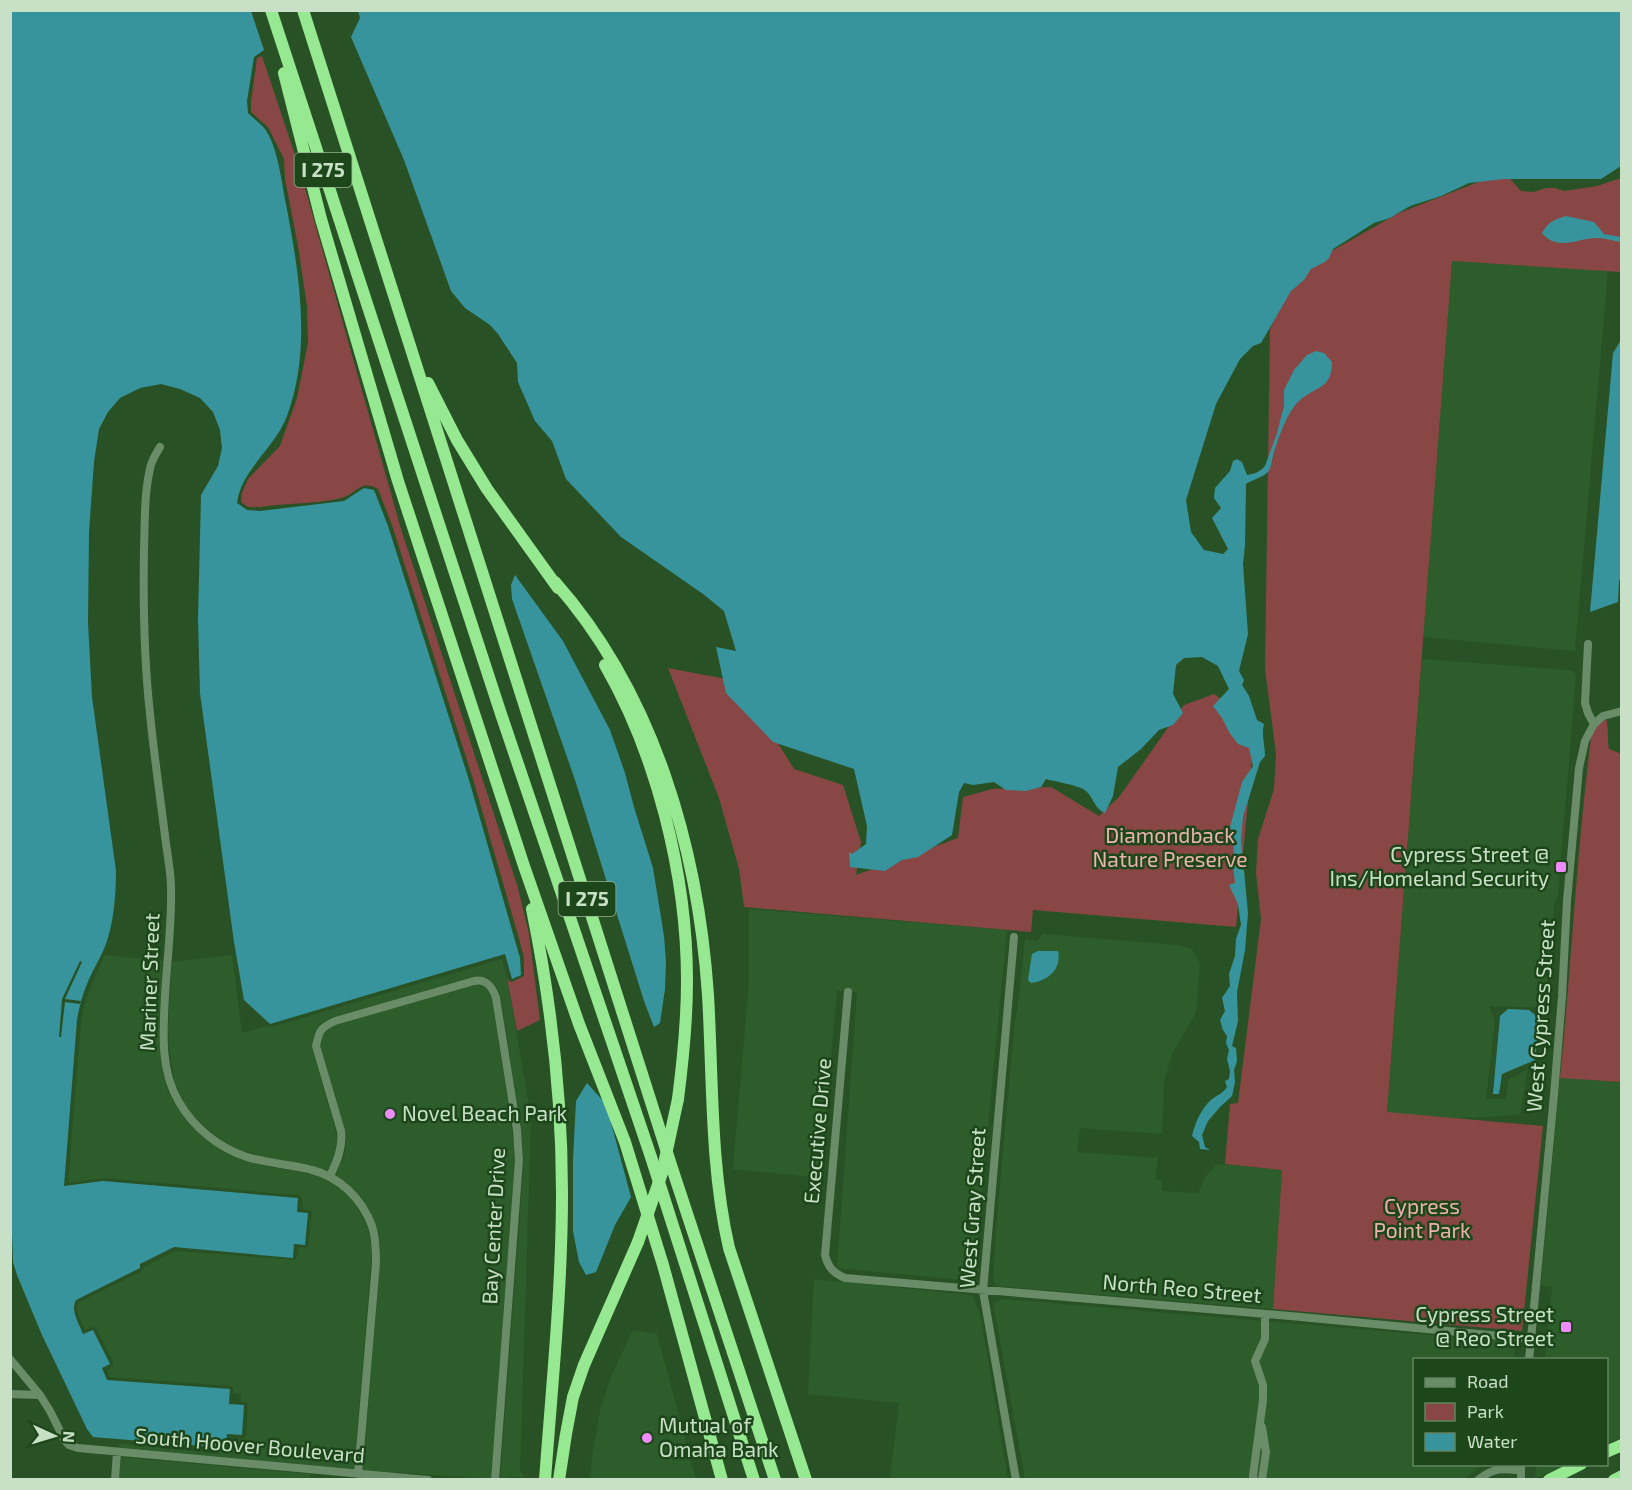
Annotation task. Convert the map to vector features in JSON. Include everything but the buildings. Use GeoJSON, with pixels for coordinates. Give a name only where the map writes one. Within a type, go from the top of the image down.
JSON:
{"type":"FeatureCollection","features":[{"type":"Feature","properties":{"kind":"highway"},"geometry":{"type":"LineString","coordinates":[[270,10],[318,209],[398,481],[524,866],[579,1024],[625,1142],[663,1265],[722,1479]]}},
{"type":"Feature","properties":{"kind":"highway","name":"I 275"},"geometry":{"type":"LineString","coordinates":[[270,10],[508,735],[651,1157],[754,1479]]}},
{"type":"Feature","properties":{"kind":"highway","name":"I 275"},"geometry":{"type":"LineString","coordinates":[[303,10],[661,1134],[775,1479]]}},
{"type":"Feature","properties":{"kind":"highway"},"geometry":{"type":"LineString","coordinates":[[401,317],[416,355],[457,440],[499,506],[586,620],[635,704],[654,748],[679,823],[694,888],[704,951],[716,1169],[724,1226],[729,1248],[806,1479]]}},
{"type":"Feature","properties":{"kind":"highway"},"geometry":{"type":"LineString","coordinates":[[555,582],[609,672],[649,764],[669,832],[680,888],[687,969],[685,1043],[678,1099],[662,1173],[638,1242],[584,1365],[573,1397],[559,1479]]}},
{"type":"Feature","properties":{"kind":"highway"},"geometry":{"type":"LineString","coordinates":[[524,866],[549,1005],[561,1136],[560,1257],[545,1479]]}},
{"type":"Feature","properties":{"kind":"highway"},"geometry":{"type":"LineString","coordinates":[[1608,1451],[1622,1445]]}},
{"type":"Feature","properties":{"kind":"highway"},"geometry":{"type":"LineString","coordinates":[[1550,1479],[1577,1466]]}},
{"type":"Feature","properties":{"kind":"highway"},"geometry":{"type":"LineString","coordinates":[[1614,1479],[1622,1476]]}},
{"type":"Feature","properties":{"kind":"street","name":"Mariner Street"},"geometry":{"type":"LineString","coordinates":[[160,447],[150,466],[146,500],[144,612],[150,714],[171,885],[164,1025],[164,1046],[170,1085],[189,1117],[202,1131],[227,1149],[264,1162],[312,1170],[330,1176],[358,1200],[372,1227],[376,1245],[376,1263],[358,1474]]}},
{"type":"Feature","properties":{"kind":"street"},"geometry":{"type":"LineString","coordinates":[[1588,644],[1585,703],[1588,713],[1594,724],[1603,716],[1622,711]]}},
{"type":"Feature","properties":{"kind":"street","name":"West Cypress Street"},"geometry":{"type":"LineString","coordinates":[[1528,1358],[1560,1019],[1576,790],[1585,741],[1594,724]]}},
{"type":"Feature","properties":{"kind":"street","name":"West Gray Street"},"geometry":{"type":"LineString","coordinates":[[1014,937],[982,1291],[1016,1479]]}},
{"type":"Feature","properties":{"kind":"street","name":"Bay Center Drive"},"geometry":{"type":"LineString","coordinates":[[330,1176],[342,1142],[341,1131],[316,1046],[318,1033],[324,1026],[474,981],[479,980],[493,988],[517,1130],[519,1160],[495,1479]]}},
{"type":"Feature","properties":{"kind":"street","name":"Executive Drive"},"geometry":{"type":"LineString","coordinates":[[833,1272],[825,1255],[848,992]]}},
{"type":"Feature","properties":{"kind":"street","name":"North Reo Street"},"geometry":{"type":"LineString","coordinates":[[833,1272],[845,1278],[1531,1339]]}},
{"type":"Feature","properties":{"kind":"street"},"geometry":{"type":"LineString","coordinates":[[1254,1479],[1263,1400],[1263,1385],[1255,1360],[1265,1339],[1265,1314]]}},
{"type":"Feature","properties":{"kind":"street"},"geometry":{"type":"LineString","coordinates":[[10,1359],[40,1395]]}},
{"type":"Feature","properties":{"kind":"street"},"geometry":{"type":"LineString","coordinates":[[10,1394],[40,1395]]}},
{"type":"Feature","properties":{"kind":"street","name":"South Hoover Boulevard"},"geometry":{"type":"LineString","coordinates":[[40,1395],[65,1441],[78,1448],[314,1475],[358,1474],[428,1479]]}},
{"type":"Feature","properties":{"kind":"street"},"geometry":{"type":"LineString","coordinates":[[1260,1413],[1266,1452],[1262,1479]]}},
{"type":"Feature","properties":{"kind":"street"},"geometry":{"type":"LineString","coordinates":[[115,1479],[117,1452]]}},
{"type":"Feature","properties":{"kind":"street"},"geometry":{"type":"LineString","coordinates":[[1478,1479],[1499,1468],[1520,1473]]}},
{"type":"Feature","properties":{"kind":"shaded area"},"geometry":{"type":"Polygon","coordinates":[[[1452,261],[1608,271],[1575,651],[1423,637],[1452,261]]]}},
{"type":"Feature","properties":{"kind":"shaded area"},"geometry":{"type":"Polygon","coordinates":[[[1422,659],[1568,670],[1574,672],[1576,676],[1558,894],[1554,905],[1545,1008],[1489,1006],[1495,1020],[1486,1099],[1506,1099],[1508,1080],[1528,1069],[1520,1114],[1452,1118],[1387,1113],[1422,659]]]}},
{"type":"Feature","properties":{"kind":"shaded area"},"geometry":{"type":"Polygon","coordinates":[[[749,909],[1007,930],[973,1281],[837,1268],[857,992],[837,991],[820,1178],[733,1169],[749,980],[749,909]]]}},
{"type":"Feature","properties":{"kind":"shaded area"},"geometry":{"type":"Polygon","coordinates":[[[1043,934],[1178,945],[1192,949],[1200,964],[1196,1013],[1173,1052],[1164,1081],[1162,1134],[1080,1128],[1077,1152],[1158,1158],[1155,1179],[1162,1181],[1162,1191],[1198,1193],[1205,1177],[1217,1164],[1282,1170],[1273,1309],[997,1286],[994,1283],[998,1205],[1025,939],[1037,941],[1043,934]]]}},
{"type":"Feature","properties":{"kind":"shaded area"},"geometry":{"type":"Polygon","coordinates":[[[105,955],[163,961],[159,1025],[162,1068],[166,1087],[175,1104],[199,1134],[225,1153],[263,1166],[311,1174],[328,1180],[354,1202],[368,1228],[371,1263],[354,1469],[119,1449],[119,1443],[217,1454],[220,1451],[227,1452],[230,1449],[231,1440],[238,1442],[246,1436],[248,1404],[241,1401],[241,1394],[233,1393],[233,1388],[230,1386],[110,1377],[107,1371],[113,1362],[96,1328],[85,1330],[78,1314],[79,1302],[142,1271],[144,1267],[175,1251],[295,1260],[299,1247],[308,1246],[312,1212],[303,1209],[302,1198],[298,1195],[104,1178],[68,1183],[81,1021],[84,1005],[105,955]]]}},
{"type":"Feature","properties":{"kind":"shaded area"},"geometry":{"type":"Polygon","coordinates":[[[232,955],[242,1033],[266,1026],[272,1027],[502,959],[531,1117],[520,1471],[525,1477],[500,1479],[524,1160],[501,998],[497,987],[488,979],[478,976],[333,1017],[320,1024],[314,1033],[312,1047],[338,1142],[328,1171],[313,1166],[265,1158],[229,1146],[193,1115],[175,1084],[168,1026],[172,962],[232,955]]]}},
{"type":"Feature","properties":{"kind":"shaded area"},"geometry":{"type":"Polygon","coordinates":[[[476,984],[484,986],[492,999],[515,1160],[491,1479],[363,1470],[380,1245],[376,1226],[361,1197],[336,1175],[346,1150],[345,1130],[320,1046],[322,1035],[327,1029],[336,1025],[476,984]]]}},
{"type":"Feature","properties":{"kind":"shaded area"},"geometry":{"type":"Polygon","coordinates":[[[1560,1078],[1621,1082],[1622,1437],[1608,1444],[1608,1358],[1545,1358],[1552,1287],[1541,1285],[1560,1078]]]}},
{"type":"Feature","properties":{"kind":"shaded area"},"geometry":{"type":"Polygon","coordinates":[[[814,1279],[972,1295],[980,1314],[1008,1479],[890,1479],[899,1403],[808,1394],[814,1279]]]}},
{"type":"Feature","properties":{"kind":"shaded area"},"geometry":{"type":"Polygon","coordinates":[[[1003,1299],[1512,1342],[1515,1343],[1514,1358],[1413,1358],[1413,1466],[1482,1466],[1463,1479],[1025,1479],[994,1308],[995,1302],[1003,1299]]]}},
{"type":"Feature","properties":{"kind":"shaded area"},"geometry":{"type":"Polygon","coordinates":[[[633,1330],[657,1334],[696,1479],[590,1479],[600,1411],[612,1374],[633,1330]]]}},
{"type":"Feature","properties":{"kind":"shaded area"},"geometry":{"type":"Polygon","coordinates":[[[121,1457],[310,1474],[310,1480],[119,1480],[121,1457]]]}},
{"type":"Feature","properties":{"kind":"shaded area"},"geometry":{"type":"Polygon","coordinates":[[[1536,1466],[1564,1466],[1535,1479],[1536,1466]]]}},
{"type":"Feature","properties":{"kind":"green space"},"geometry":{"type":"Polygon","coordinates":[[[262,56],[299,167],[401,529],[518,888],[529,934],[540,1020],[517,1031],[507,978],[512,982],[524,976],[524,958],[520,942],[473,779],[392,525],[378,489],[367,485],[346,496],[332,500],[260,507],[248,507],[241,502],[248,479],[280,446],[297,398],[308,343],[307,306],[285,179],[284,159],[268,127],[251,112],[257,58],[262,56]]]}},
{"type":"Feature","properties":{"kind":"green space","name":"Cypress Point Park"},"geometry":{"type":"Polygon","coordinates":[[[1504,172],[1521,191],[1534,192],[1546,188],[1564,191],[1597,186],[1621,178],[1621,272],[1452,261],[1387,1112],[1543,1126],[1522,1331],[1273,1309],[1282,1170],[1225,1164],[1230,1104],[1238,1103],[1261,919],[1256,873],[1258,839],[1274,789],[1276,754],[1265,669],[1270,329],[1298,270],[1399,213],[1504,172]]]}},
{"type":"Feature","properties":{"kind":"green space","name":"Diamondback Nature Preserve"},"geometry":{"type":"Polygon","coordinates":[[[668,668],[731,680],[749,697],[794,769],[843,785],[861,842],[856,875],[958,838],[963,797],[992,789],[1051,787],[1099,816],[1119,797],[1184,705],[1214,694],[1238,711],[1253,749],[1236,927],[1033,910],[1031,932],[744,907],[739,869],[719,798],[668,668]]]}},
{"type":"Feature","properties":{"kind":"green space"},"geometry":{"type":"Polygon","coordinates":[[[1606,718],[1609,749],[1622,754],[1621,1082],[1560,1078],[1593,723],[1606,718]]]}},
{"type":"Feature","properties":{"kind":"water"},"geometry":{"type":"Polygon","coordinates":[[[358,10],[1621,11],[1621,166],[1601,179],[1504,179],[1469,183],[1374,223],[1333,249],[1325,262],[1311,269],[1304,280],[1291,291],[1261,343],[1253,346],[1240,359],[1216,404],[1186,500],[1191,532],[1204,550],[1223,554],[1228,549],[1212,518],[1221,508],[1214,498],[1215,488],[1230,471],[1233,461],[1237,459],[1242,462],[1247,475],[1265,466],[1284,406],[1284,390],[1294,370],[1307,355],[1316,351],[1324,353],[1332,362],[1326,383],[1305,396],[1290,412],[1269,471],[1246,484],[1243,564],[1248,634],[1239,671],[1244,680],[1242,685],[1249,696],[1257,720],[1264,724],[1265,756],[1260,762],[1243,817],[1241,839],[1248,913],[1245,950],[1237,992],[1238,1021],[1232,1046],[1236,1048],[1235,1082],[1232,1096],[1208,1121],[1202,1135],[1205,1147],[1210,1150],[1200,1149],[1199,1142],[1192,1136],[1201,1112],[1211,1100],[1225,1090],[1227,1087],[1225,1081],[1229,1079],[1227,1036],[1220,1020],[1225,1011],[1222,998],[1230,986],[1229,974],[1241,925],[1238,904],[1229,885],[1235,883],[1234,839],[1230,827],[1242,782],[1253,766],[1249,748],[1238,744],[1213,706],[1229,689],[1218,666],[1202,657],[1184,658],[1176,665],[1173,694],[1183,713],[1173,725],[1159,730],[1141,749],[1118,767],[1113,796],[1105,813],[1083,789],[1046,779],[1041,787],[1026,791],[1006,790],[994,782],[973,785],[964,783],[959,792],[952,835],[918,857],[902,860],[885,871],[850,867],[849,852],[852,854],[866,844],[867,826],[854,769],[773,742],[726,693],[716,647],[736,651],[724,611],[621,537],[566,479],[552,441],[535,421],[518,382],[517,363],[490,325],[465,308],[451,291],[404,160],[351,37],[360,18],[358,10]]]}},
{"type":"Feature","properties":{"kind":"water"},"geometry":{"type":"Polygon","coordinates":[[[10,11],[251,11],[264,50],[254,57],[247,101],[248,113],[269,135],[277,160],[298,277],[301,334],[295,389],[287,416],[282,428],[251,469],[237,503],[247,510],[260,511],[344,501],[364,488],[374,490],[388,526],[469,780],[520,958],[521,975],[512,979],[505,954],[270,1024],[244,1000],[200,693],[198,620],[201,495],[218,466],[222,448],[220,430],[213,412],[200,398],[180,389],[161,384],[140,388],[120,398],[108,412],[99,429],[94,462],[89,532],[88,623],[92,697],[116,871],[115,897],[107,941],[85,988],[77,1020],[64,1186],[103,1181],[298,1198],[297,1212],[308,1213],[305,1245],[294,1244],[293,1258],[174,1247],[140,1264],[140,1268],[76,1300],[74,1308],[83,1334],[93,1330],[110,1364],[102,1368],[107,1380],[230,1389],[229,1404],[244,1405],[242,1435],[227,1434],[226,1448],[93,1437],[42,1335],[13,1262],[10,1171],[10,11]]]}},
{"type":"Feature","properties":{"kind":"water"},"geometry":{"type":"Polygon","coordinates":[[[1566,216],[1594,222],[1604,234],[1621,237],[1621,242],[1597,238],[1561,243],[1548,239],[1542,233],[1552,222],[1566,216]]]}},
{"type":"Feature","properties":{"kind":"water"},"geometry":{"type":"Polygon","coordinates":[[[1621,340],[1621,578],[1618,602],[1590,612],[1613,353],[1621,340]]]}},
{"type":"Feature","properties":{"kind":"water"},"geometry":{"type":"Polygon","coordinates":[[[515,575],[563,641],[610,730],[625,773],[653,868],[664,936],[665,989],[660,1023],[654,1027],[575,780],[512,599],[511,585],[515,575]]]}},
{"type":"Feature","properties":{"kind":"water"},"geometry":{"type":"Polygon","coordinates":[[[1038,951],[1058,951],[1058,963],[1056,969],[1048,977],[1031,983],[1028,980],[1032,954],[1038,951]]]}},
{"type":"Feature","properties":{"kind":"water"},"geometry":{"type":"Polygon","coordinates":[[[1508,1009],[1529,1010],[1539,1018],[1535,1060],[1502,1074],[1499,1094],[1493,1094],[1500,1016],[1508,1009]]]}},
{"type":"Feature","properties":{"kind":"water"},"geometry":{"type":"Polygon","coordinates":[[[587,1083],[604,1102],[631,1197],[615,1225],[596,1272],[586,1275],[579,1262],[573,1231],[573,1160],[576,1101],[587,1083]]]}},
{"type":"Feature","properties":{"kind":"pier"},"geometry":{"type":"Polygon","coordinates":[[[80,961],[82,962],[65,999],[81,1001],[80,1004],[65,1002],[61,1037],[59,1037],[62,999],[80,961]]]}},
{"type":"Feature","properties":{"kind":"place","name":"Cypress Street @ Ins/Homeland Security"},"geometry":{"type":"Point","coordinates":[1561,867]}},
{"type":"Feature","properties":{"kind":"place","name":"Novel Beach Park"},"geometry":{"type":"Point","coordinates":[390,1114]}},
{"type":"Feature","properties":{"kind":"place","name":"Cypress Street @ Reo Street"},"geometry":{"type":"Point","coordinates":[1566,1327]}},
{"type":"Feature","properties":{"kind":"place","name":"Mutual of Omaha Bank"},"geometry":{"type":"Point","coordinates":[647,1438]}}]}
